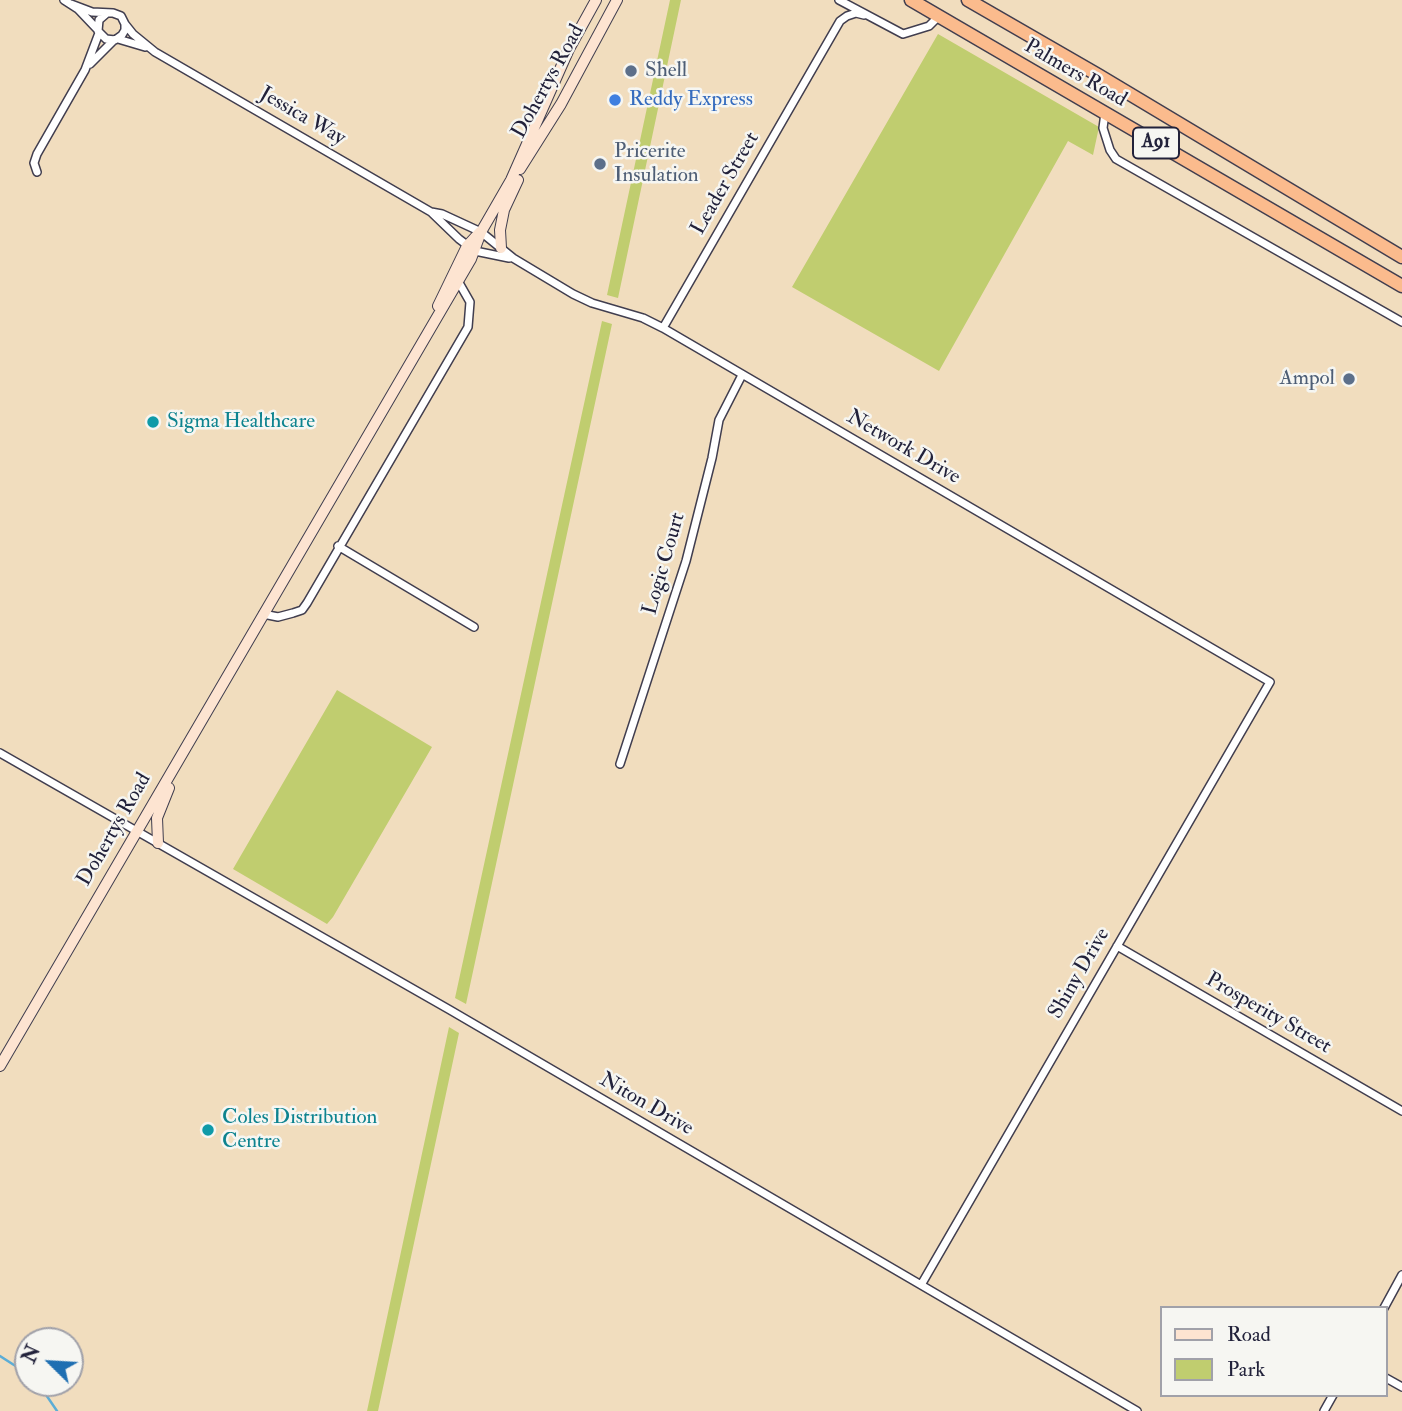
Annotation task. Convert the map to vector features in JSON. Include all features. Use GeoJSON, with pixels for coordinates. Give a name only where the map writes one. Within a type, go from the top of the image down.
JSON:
{"type":"FeatureCollection","features":[{"type":"Feature","properties":{"kind":"highway","name":"Palmers Road"},"geometry":{"type":"LineString","coordinates":[[911,0],[1402,286]]}},
{"type":"Feature","properties":{"kind":"highway","name":"Palmers Road"},"geometry":{"type":"LineString","coordinates":[[968,0],[1402,257]]}},
{"type":"Feature","properties":{"kind":"main road","name":"Dohertys Road"},"geometry":{"type":"LineString","coordinates":[[428,331],[471,248],[511,180],[569,49],[596,0]]}},
{"type":"Feature","properties":{"kind":"main road","name":"Dohertys Road"},"geometry":{"type":"LineString","coordinates":[[511,180],[527,161],[561,104],[617,0]]}},
{"type":"Feature","properties":{"kind":"main road"},"geometry":{"type":"LineString","coordinates":[[500,248],[504,210],[527,161]]}},
{"type":"Feature","properties":{"kind":"main road","name":"Dohertys Road"},"geometry":{"type":"LineString","coordinates":[[0,1066],[458,281],[471,248]]}},
{"type":"Feature","properties":{"kind":"main road"},"geometry":{"type":"LineString","coordinates":[[158,843],[156,818],[163,799],[206,726],[215,698]]}},
{"type":"Feature","properties":{"kind":"street"},"geometry":{"type":"LineString","coordinates":[[838,0],[903,34],[929,26],[938,17]]}},
{"type":"Feature","properties":{"kind":"street"},"geometry":{"type":"LineString","coordinates":[[838,0],[840,22]]}},
{"type":"Feature","properties":{"kind":"street"},"geometry":{"type":"LineString","coordinates":[[68,2],[92,12],[118,15],[125,24],[124,33],[101,51],[85,70]]}},
{"type":"Feature","properties":{"kind":"street"},"geometry":{"type":"LineString","coordinates":[[68,2],[93,23],[106,39],[116,39]]}},
{"type":"Feature","properties":{"kind":"street"},"geometry":{"type":"LineString","coordinates":[[37,173],[34,163],[37,154],[85,70],[99,32],[99,20],[107,13]]}},
{"type":"Feature","properties":{"kind":"street"},"geometry":{"type":"LineString","coordinates":[[840,22],[856,13],[864,15]]}},
{"type":"Feature","properties":{"kind":"street","name":"Leader Street"},"geometry":{"type":"LineString","coordinates":[[663,328],[840,22]]}},
{"type":"Feature","properties":{"kind":"street","name":"Jessica Way"},"geometry":{"type":"LineString","coordinates":[[125,24],[155,52],[431,212],[471,248]]}},
{"type":"Feature","properties":{"kind":"street","name":"Jessica Way"},"geometry":{"type":"LineString","coordinates":[[116,39],[155,52]]}},
{"type":"Feature","properties":{"kind":"street"},"geometry":{"type":"LineString","coordinates":[[1105,113],[1103,128],[1116,159],[1402,322]]}},
{"type":"Feature","properties":{"kind":"street","name":"Jessica Way"},"geometry":{"type":"LineString","coordinates":[[431,212],[442,214],[481,232]]}},
{"type":"Feature","properties":{"kind":"street","name":"Network Drive"},"geometry":{"type":"LineString","coordinates":[[481,232],[513,258],[583,298],[643,318],[663,328],[1270,682]]}},
{"type":"Feature","properties":{"kind":"street","name":"Network Drive"},"geometry":{"type":"LineString","coordinates":[[471,248],[513,258]]}},
{"type":"Feature","properties":{"kind":"street"},"geometry":{"type":"LineString","coordinates":[[264,614],[278,617],[302,610],[468,327],[470,302],[458,281]]}},
{"type":"Feature","properties":{"kind":"street","name":"Logic Court"},"geometry":{"type":"LineString","coordinates":[[620,764],[686,561],[719,419],[741,375]]}},
{"type":"Feature","properties":{"kind":"street"},"geometry":{"type":"LineString","coordinates":[[338,547],[474,627]]}},
{"type":"Feature","properties":{"kind":"street","name":"Shiny Drive"},"geometry":{"type":"LineString","coordinates":[[921,1285],[1270,682]]}},
{"type":"Feature","properties":{"kind":"street","name":"Niton Drive"},"geometry":{"type":"LineString","coordinates":[[0,753],[1138,1411]]}},
{"type":"Feature","properties":{"kind":"street","name":"Prosperity Street"},"geometry":{"type":"LineString","coordinates":[[1117,946],[1402,1111]]}},
{"type":"Feature","properties":{"kind":"street"},"geometry":{"type":"LineString","coordinates":[[1385,1306],[1402,1275]]}},
{"type":"Feature","properties":{"kind":"green space"},"geometry":{"type":"Polygon","coordinates":[[[670,0],[681,0],[618,298],[607,295],[670,0]]]}},
{"type":"Feature","properties":{"kind":"green space"},"geometry":{"type":"Polygon","coordinates":[[[938,34],[1099,127],[1093,155],[1068,141],[939,371],[792,287],[938,34]]]}},
{"type":"Feature","properties":{"kind":"green space"},"geometry":{"type":"Polygon","coordinates":[[[602,321],[612,324],[466,1004],[455,998],[602,321]]]}},
{"type":"Feature","properties":{"kind":"green space"},"geometry":{"type":"Polygon","coordinates":[[[337,690],[432,747],[327,924],[233,869],[337,690]]]}},
{"type":"Feature","properties":{"kind":"green space"},"geometry":{"type":"Polygon","coordinates":[[[449,1027],[459,1033],[378,1411],[367,1411],[449,1027]]]}},
{"type":"Feature","properties":{"kind":"waterway"},"geometry":{"type":"LineString","coordinates":[[0,1356],[14,1365]]}},
{"type":"Feature","properties":{"kind":"waterway"},"geometry":{"type":"LineString","coordinates":[[48,1397],[57,1411]]}},
{"type":"Feature","properties":{"kind":"place","name":"Shell"},"geometry":{"type":"Point","coordinates":[631,71]}},
{"type":"Feature","properties":{"kind":"place","name":"Reddy Express"},"geometry":{"type":"Point","coordinates":[615,100]}},
{"type":"Feature","properties":{"kind":"place","name":"Pricerite Insulation"},"geometry":{"type":"Point","coordinates":[600,164]}},
{"type":"Feature","properties":{"kind":"place","name":"Ampol"},"geometry":{"type":"Point","coordinates":[1349,379]}},
{"type":"Feature","properties":{"kind":"place","name":"Sigma Healthcare"},"geometry":{"type":"Point","coordinates":[153,422]}},
{"type":"Feature","properties":{"kind":"place","name":"Coles Distribution Centre"},"geometry":{"type":"Point","coordinates":[208,1130]}}]}
